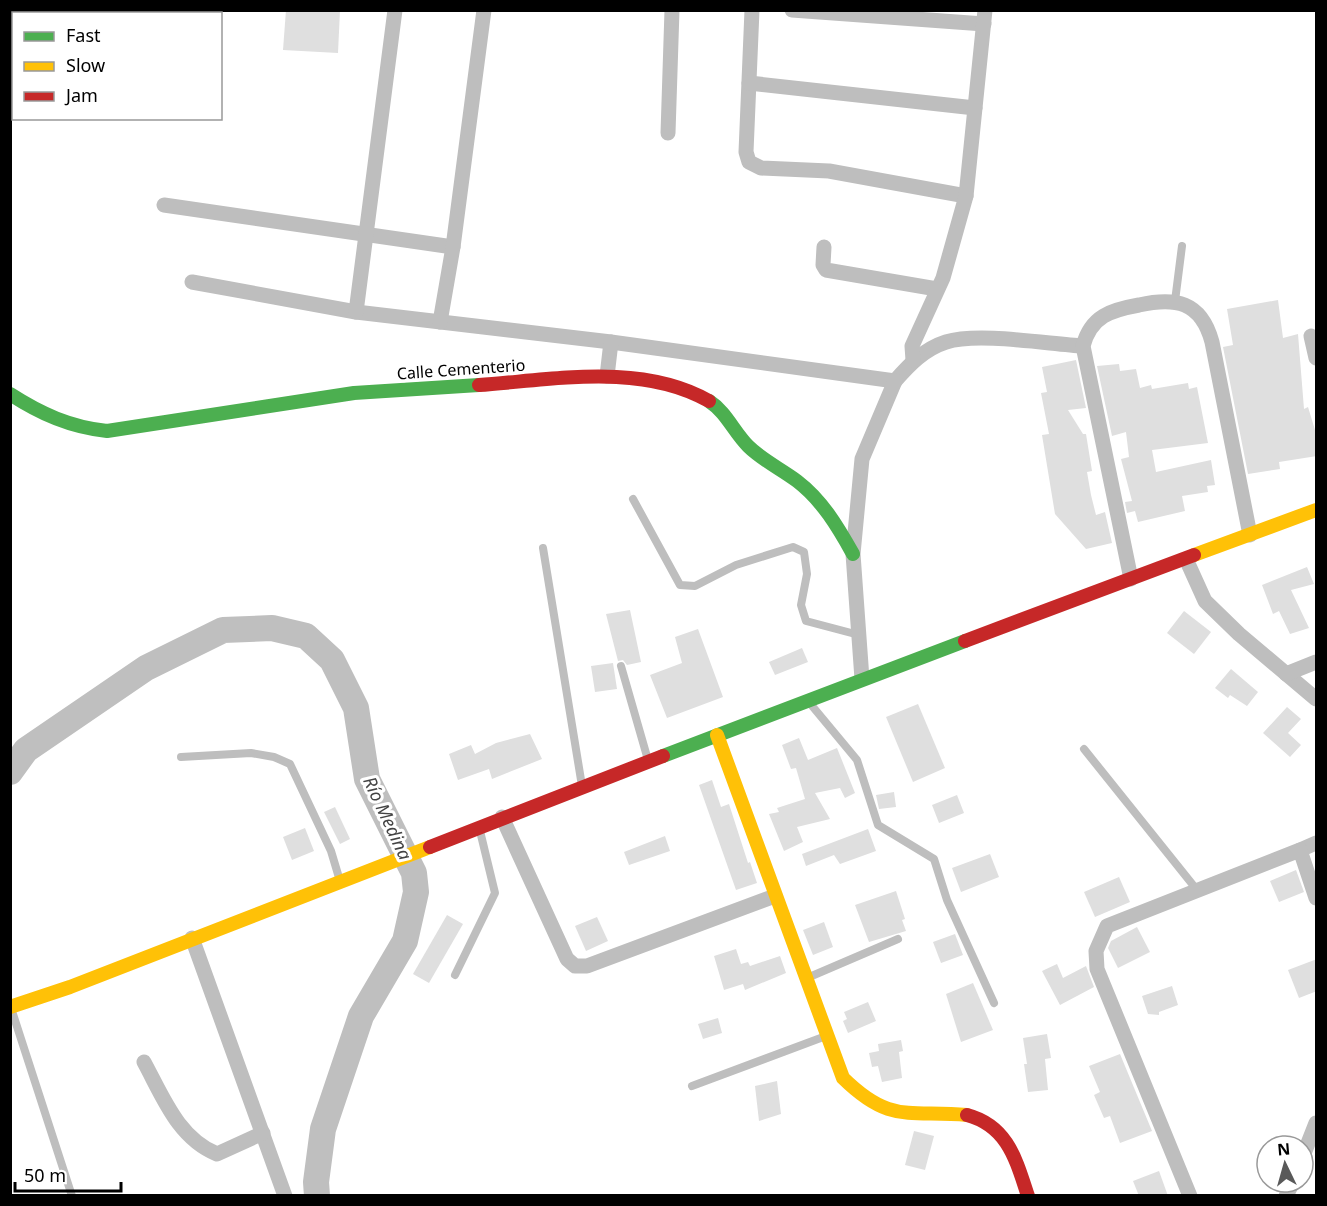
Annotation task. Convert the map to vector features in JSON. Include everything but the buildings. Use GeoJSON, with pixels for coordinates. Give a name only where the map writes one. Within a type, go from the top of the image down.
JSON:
{"type":"FeatureCollection","features":[{"type":"Feature","properties":{"kind":"street"},"geometry":{"type":"LineString","coordinates":[[356,312],[395,10]]}},
{"type":"Feature","properties":{"kind":"street"},"geometry":{"type":"LineString","coordinates":[[440,322],[453,247],[484,10]]}},
{"type":"Feature","properties":{"kind":"street"},"geometry":{"type":"LineString","coordinates":[[668,133],[672,10]]}},
{"type":"Feature","properties":{"kind":"street"},"geometry":{"type":"LineString","coordinates":[[752,10],[746,152],[749,162],[761,168],[829,171],[966,196]]}},
{"type":"Feature","properties":{"kind":"street"},"geometry":{"type":"LineString","coordinates":[[792,10],[984,17],[966,196],[937,289],[912,346],[913,360]]}},
{"type":"Feature","properties":{"kind":"street"},"geometry":{"type":"LineString","coordinates":[[749,83],[975,108]]}},
{"type":"Feature","properties":{"kind":"street"},"geometry":{"type":"LineString","coordinates":[[164,205],[453,247]]}},
{"type":"Feature","properties":{"kind":"street"},"geometry":{"type":"LineString","coordinates":[[824,248],[823,265],[826,270],[937,289]]}},
{"type":"Feature","properties":{"kind":"street"},"geometry":{"type":"LineString","coordinates":[[192,282],[356,312],[611,342],[895,381]]}},
{"type":"Feature","properties":{"kind":"street"},"geometry":{"type":"LineString","coordinates":[[1131,579],[1083,346],[1089,329],[1111,310],[1164,300],[1175,301],[1196,312],[1209,331],[1250,535]]}},
{"type":"Feature","properties":{"kind":"street"},"geometry":{"type":"LineString","coordinates":[[1311,336],[1317,358]]}},
{"type":"Feature","properties":{"kind":"street"},"geometry":{"type":"LineString","coordinates":[[862,679],[853,554],[862,459],[895,381],[913,360],[946,342],[980,339],[1083,346]]}},
{"type":"Feature","properties":{"kind":"street"},"geometry":{"type":"LineString","coordinates":[[607,376],[611,342]]}},
{"type":"Feature","properties":{"kind":"street","name":"Calle Cementerio"},"geometry":{"type":"LineString","coordinates":[[10,394],[59,423],[83,429],[107,431],[354,393],[607,376],[657,384],[697,395],[715,404],[747,445],[770,466],[798,482],[832,516],[853,554]]}},
{"type":"Feature","properties":{"kind":"street"},"geometry":{"type":"LineString","coordinates":[[11,1007],[70,987],[502,817],[862,679],[1317,510]]}},
{"type":"Feature","properties":{"kind":"street"},"geometry":{"type":"LineString","coordinates":[[1186,559],[1205,601],[1317,699]]}},
{"type":"Feature","properties":{"kind":"street"},"geometry":{"type":"LineString","coordinates":[[1286,674],[1317,662]]}},
{"type":"Feature","properties":{"kind":"street"},"geometry":{"type":"LineString","coordinates":[[717,735],[843,1078],[853,1091],[880,1109],[912,1115],[966,1114],[994,1126],[1010,1146],[1028,1196]]}},
{"type":"Feature","properties":{"kind":"street"},"geometry":{"type":"LineString","coordinates":[[502,817],[567,959],[575,966],[586,966],[775,897]]}},
{"type":"Feature","properties":{"kind":"street"},"geometry":{"type":"LineString","coordinates":[[1190,1196],[1097,969],[1096,951],[1107,926],[1317,843]]}},
{"type":"Feature","properties":{"kind":"street"},"geometry":{"type":"LineString","coordinates":[[1300,850],[1317,898]]}},
{"type":"Feature","properties":{"kind":"street"},"geometry":{"type":"LineString","coordinates":[[192,938],[263,1132],[281,1192]]}},
{"type":"Feature","properties":{"kind":"street"},"geometry":{"type":"LineString","coordinates":[[144,1062],[176,1121],[201,1147],[217,1154],[263,1132]]}},
{"type":"Feature","properties":{"kind":"lane"},"geometry":{"type":"LineString","coordinates":[[1175,301],[1182,246]]}},
{"type":"Feature","properties":{"kind":"lane"},"geometry":{"type":"LineString","coordinates":[[633,499],[680,585],[695,586],[736,566],[793,547],[804,552],[807,574],[801,605],[806,621],[859,635]]}},
{"type":"Feature","properties":{"kind":"lane"},"geometry":{"type":"LineString","coordinates":[[543,548],[582,786]]}},
{"type":"Feature","properties":{"kind":"lane"},"geometry":{"type":"LineString","coordinates":[[621,666],[648,761]]}},
{"type":"Feature","properties":{"kind":"lane"},"geometry":{"type":"LineString","coordinates":[[807,700],[857,760],[878,825],[934,859],[947,900],[994,1003]]}},
{"type":"Feature","properties":{"kind":"lane"},"geometry":{"type":"LineString","coordinates":[[1084,749],[1197,890]]}},
{"type":"Feature","properties":{"kind":"lane"},"geometry":{"type":"LineString","coordinates":[[180,757],[251,753],[274,757],[290,764],[331,851],[340,881]]}},
{"type":"Feature","properties":{"kind":"lane"},"geometry":{"type":"LineString","coordinates":[[455,975],[495,893],[479,826]]}},
{"type":"Feature","properties":{"kind":"lane"},"geometry":{"type":"LineString","coordinates":[[805,979],[898,939]]}},
{"type":"Feature","properties":{"kind":"lane"},"geometry":{"type":"LineString","coordinates":[[11,1007],[72,1196]]}},
{"type":"Feature","properties":{"kind":"lane"},"geometry":{"type":"LineString","coordinates":[[692,1086],[826,1036]]}},
{"type":"Feature","properties":{"kind":"waterway","name":"Río Medina"},"geometry":{"type":"LineString","coordinates":[[10,772],[26,750],[146,668],[223,630],[272,628],[306,636],[332,660],[356,708],[367,779],[414,873],[416,892],[405,941],[361,1016],[323,1129],[316,1182],[317,1196]]}},
{"type":"Feature","properties":{"kind":"traffic: fast"},"geometry":{"type":"LineString","coordinates":[[10,394],[56,418],[107,431],[354,393],[479,385]]}},
{"type":"Feature","properties":{"kind":"traffic: fast"},"geometry":{"type":"LineString","coordinates":[[709,401],[753,451],[806,488],[822,505],[853,554]]}},
{"type":"Feature","properties":{"kind":"traffic: fast"},"geometry":{"type":"LineString","coordinates":[[663,756],[965,641]]}},
{"type":"Feature","properties":{"kind":"traffic: slow"},"geometry":{"type":"LineString","coordinates":[[1194,555],[1316,510]]}},
{"type":"Feature","properties":{"kind":"traffic: slow"},"geometry":{"type":"LineString","coordinates":[[717,735],[843,1078],[859,1093],[887,1109],[900,1112],[967,1115]]}},
{"type":"Feature","properties":{"kind":"traffic: slow"},"geometry":{"type":"LineString","coordinates":[[10,1007],[70,987],[430,847]]}},
{"type":"Feature","properties":{"kind":"traffic: jam"},"geometry":{"type":"LineString","coordinates":[[479,385],[596,376],[626,377],[655,381],[683,389],[709,401]]}},
{"type":"Feature","properties":{"kind":"traffic: jam"},"geometry":{"type":"LineString","coordinates":[[965,641],[1194,555]]}},
{"type":"Feature","properties":{"kind":"traffic: jam"},"geometry":{"type":"LineString","coordinates":[[430,847],[663,756]]}},
{"type":"Feature","properties":{"kind":"traffic: jam"},"geometry":{"type":"LineString","coordinates":[[967,1115],[981,1120],[1001,1136],[1014,1157],[1028,1196]]}}]}
